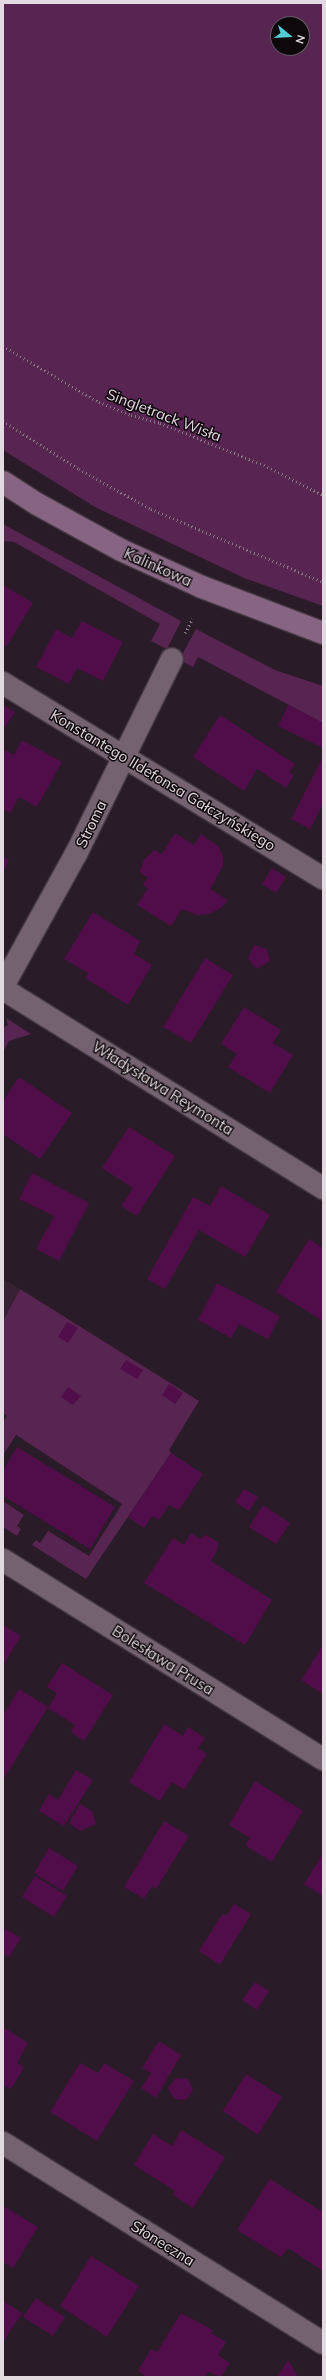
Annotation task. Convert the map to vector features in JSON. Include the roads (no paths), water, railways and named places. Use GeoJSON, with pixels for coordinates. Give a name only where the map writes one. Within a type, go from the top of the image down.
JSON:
{"type":"FeatureCollection","features":[{"type":"Feature","properties":{"kind":"street","name":"Kalinkowa"},"geometry":{"type":"LineString","coordinates":[[3,482],[36,504],[121,550],[202,587],[323,633]]}},
{"type":"Feature","properties":{"kind":"street","name":"Stroma"},"geometry":{"type":"LineString","coordinates":[[3,987],[76,854],[172,659]]}},
{"type":"Feature","properties":{"kind":"street","name":"Konstantego Ildefonsa Gałczyńskiego"},"geometry":{"type":"LineString","coordinates":[[3,683],[323,878]]}},
{"type":"Feature","properties":{"kind":"street","name":"Władysława Reymonta"},"geometry":{"type":"LineString","coordinates":[[3,987],[323,1188]]}},
{"type":"Feature","properties":{"kind":"street","name":"Bolesława Prusa"},"geometry":{"type":"LineString","coordinates":[[3,1560],[323,1759]]}},
{"type":"Feature","properties":{"kind":"street","name":"Słoneczna"},"geometry":{"type":"LineString","coordinates":[[3,2143],[323,2343]]}}]}
